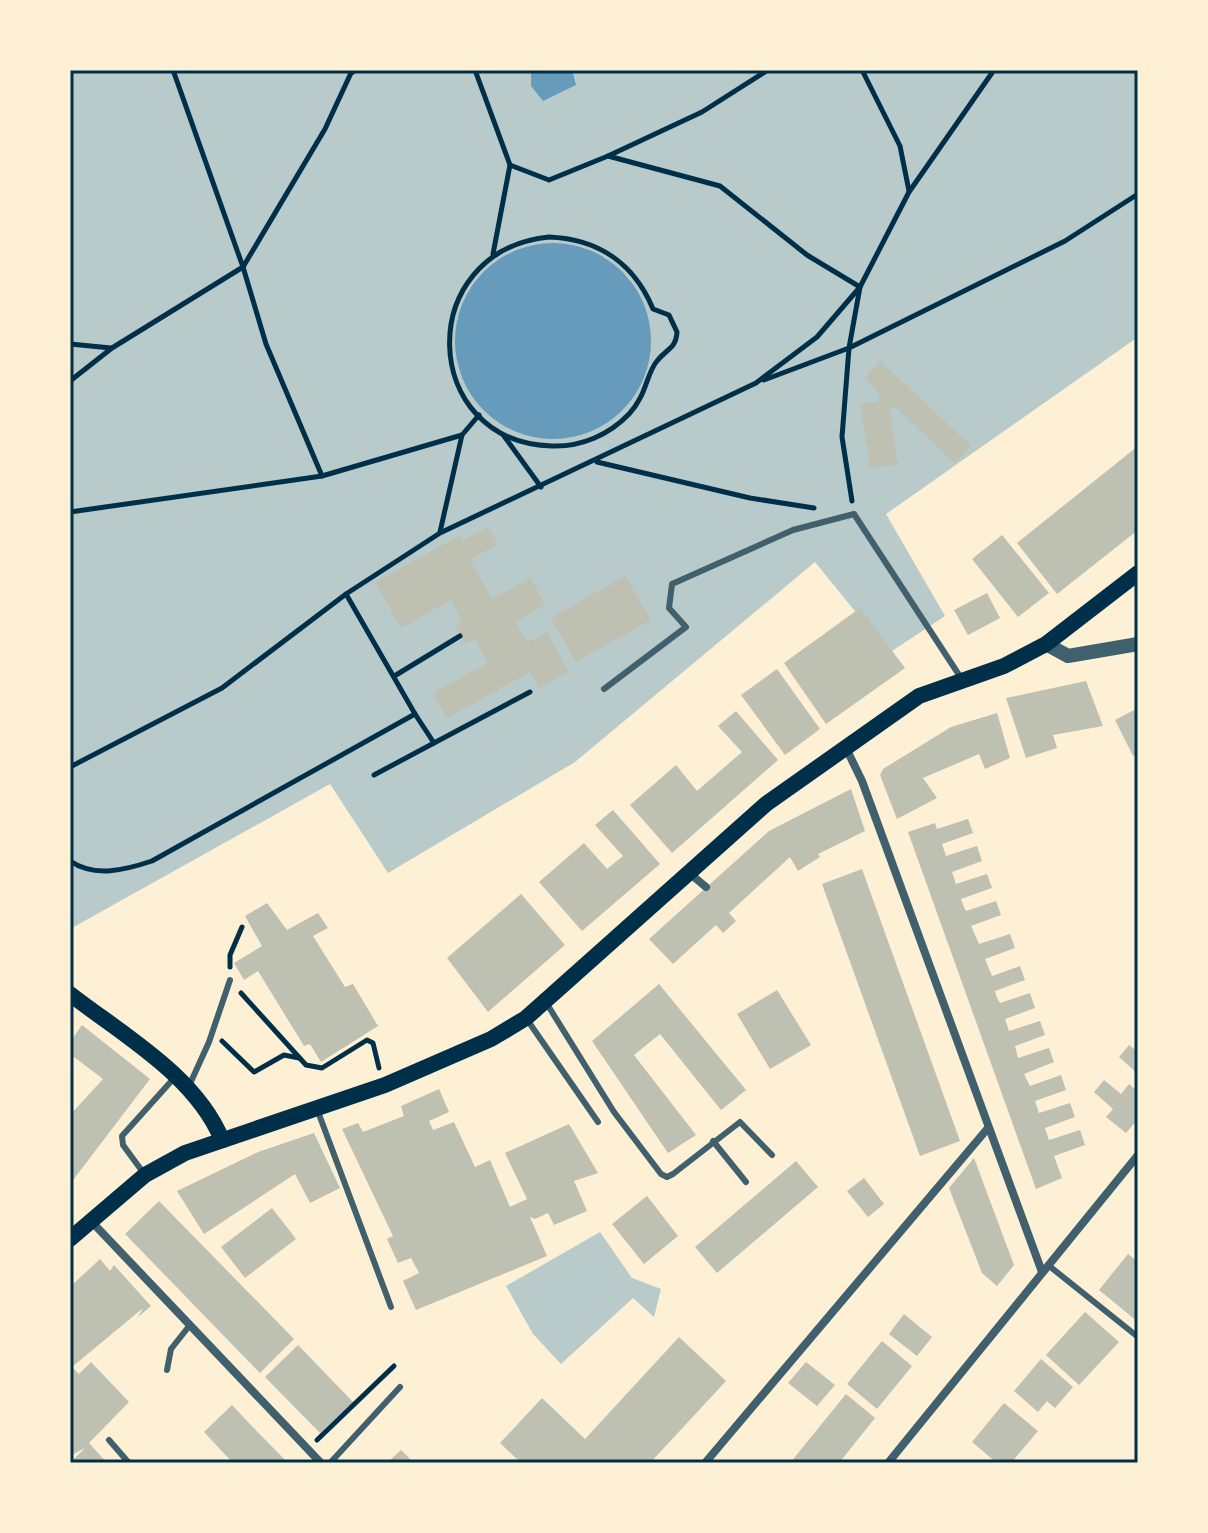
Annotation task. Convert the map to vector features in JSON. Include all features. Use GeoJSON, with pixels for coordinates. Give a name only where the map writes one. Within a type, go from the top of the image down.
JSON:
{"type":"FeatureCollection","features":[{"type":"Feature","properties":{"kind":"main road"},"geometry":{"type":"LineString","coordinates":[[71,1235],[145,1175],[185,1153],[385,1085],[491,1039],[526,1018],[766,804],[919,696],[1015,661],[1046,644],[1138,573]]}},
{"type":"Feature","properties":{"kind":"main road"},"geometry":{"type":"LineString","coordinates":[[70,994],[175,1077],[204,1105],[222,1140]]}},
{"type":"Feature","properties":{"kind":"street"},"geometry":{"type":"LineString","coordinates":[[1046,644],[1068,656],[1138,644]]}},
{"type":"Feature","properties":{"kind":"street"},"geometry":{"type":"LineString","coordinates":[[846,748],[862,781],[988,1128],[1045,1268]]}},
{"type":"Feature","properties":{"kind":"street"},"geometry":{"type":"LineString","coordinates":[[687,872],[706,887]]}},
{"type":"Feature","properties":{"kind":"street"},"geometry":{"type":"LineString","coordinates":[[705,1463],[988,1128]]}},
{"type":"Feature","properties":{"kind":"street"},"geometry":{"type":"LineString","coordinates":[[888,1463],[1138,1155]]}},
{"type":"Feature","properties":{"kind":"street"},"geometry":{"type":"LineString","coordinates":[[91,1221],[321,1463]]}},
{"type":"Feature","properties":{"kind":"lane"},"geometry":{"type":"LineString","coordinates":[[604,689],[686,627],[669,608],[672,584],[793,530],[854,514],[962,679]]}},
{"type":"Feature","properties":{"kind":"lane"},"geometry":{"type":"LineString","coordinates":[[188,1090],[212,1034],[230,980]]}},
{"type":"Feature","properties":{"kind":"lane"},"geometry":{"type":"LineString","coordinates":[[545,1001],[607,1101],[661,1174],[667,1177],[673,1174],[740,1122],[772,1155]]}},
{"type":"Feature","properties":{"kind":"lane"},"geometry":{"type":"LineString","coordinates":[[526,1018],[598,1122]]}},
{"type":"Feature","properties":{"kind":"lane"},"geometry":{"type":"LineString","coordinates":[[145,1175],[123,1145],[122,1136],[175,1077]]}},
{"type":"Feature","properties":{"kind":"lane"},"geometry":{"type":"LineString","coordinates":[[317,1108],[391,1307]]}},
{"type":"Feature","properties":{"kind":"lane"},"geometry":{"type":"LineString","coordinates":[[713,1141],[746,1182]]}},
{"type":"Feature","properties":{"kind":"lane"},"geometry":{"type":"LineString","coordinates":[[1045,1268],[1138,1337]]}},
{"type":"Feature","properties":{"kind":"lane"},"geometry":{"type":"LineString","coordinates":[[167,1370],[171,1349],[190,1325]]}},
{"type":"Feature","properties":{"kind":"lane"},"geometry":{"type":"LineString","coordinates":[[330,1463],[400,1387]]}},
{"type":"Feature","properties":{"kind":"lane"},"geometry":{"type":"LineString","coordinates":[[109,1440],[129,1463]]}},
{"type":"Feature","properties":{"kind":"path"},"geometry":{"type":"LineString","coordinates":[[173,70],[243,267],[266,344],[322,476]]}},
{"type":"Feature","properties":{"kind":"path"},"geometry":{"type":"LineString","coordinates":[[475,70],[510,165],[493,255]]}},
{"type":"Feature","properties":{"kind":"path"},"geometry":{"type":"LineString","coordinates":[[510,165],[549,180],[702,112],[768,70]]}},
{"type":"Feature","properties":{"kind":"path"},"geometry":{"type":"LineString","coordinates":[[862,70],[900,146],[909,192]]}},
{"type":"Feature","properties":{"kind":"path"},"geometry":{"type":"LineString","coordinates":[[756,383],[817,337],[860,287],[909,192],[994,70]]}},
{"type":"Feature","properties":{"kind":"path"},"geometry":{"type":"LineString","coordinates":[[70,381],[112,348],[243,267],[325,129],[353,71]]}},
{"type":"Feature","properties":{"kind":"path"},"geometry":{"type":"LineString","coordinates":[[608,156],[720,186],[807,255],[860,287]]}},
{"type":"Feature","properties":{"kind":"path"},"geometry":{"type":"LineString","coordinates":[[70,767],[222,688],[346,594],[440,533],[596,462],[756,383],[849,348],[1065,241],[1138,194]]}},
{"type":"Feature","properties":{"kind":"path"},"geometry":{"type":"LineString","coordinates":[[549,237],[593,245],[630,271],[653,309],[669,315],[677,332],[670,351],[656,361],[640,400],[610,430],[585,442],[557,446],[529,444],[502,433],[479,415],[455,377],[449,332],[462,289],[493,255],[520,242],[549,237]]}},
{"type":"Feature","properties":{"kind":"path"},"geometry":{"type":"LineString","coordinates":[[596,462],[750,498],[854,514],[842,437],[849,348],[860,287]]}},
{"type":"Feature","properties":{"kind":"path"},"geometry":{"type":"LineString","coordinates":[[70,344],[112,348]]}},
{"type":"Feature","properties":{"kind":"path"},"geometry":{"type":"LineString","coordinates":[[440,533],[462,435],[479,415]]}},
{"type":"Feature","properties":{"kind":"path"},"geometry":{"type":"LineString","coordinates":[[502,433],[541,487]]}},
{"type":"Feature","properties":{"kind":"path"},"geometry":{"type":"LineString","coordinates":[[70,512],[322,476],[462,435]]}},
{"type":"Feature","properties":{"kind":"path"},"geometry":{"type":"LineString","coordinates":[[346,594],[434,743]]}},
{"type":"Feature","properties":{"kind":"path"},"geometry":{"type":"LineString","coordinates":[[396,675],[460,636]]}},
{"type":"Feature","properties":{"kind":"path"},"geometry":{"type":"LineString","coordinates":[[374,775],[530,692]]}},
{"type":"Feature","properties":{"kind":"path"},"geometry":{"type":"LineString","coordinates":[[70,861],[94,871],[124,870],[152,861],[415,714]]}},
{"type":"Feature","properties":{"kind":"path"},"geometry":{"type":"LineString","coordinates":[[242,927],[230,955],[230,980],[306,1065],[322,1068],[367,1040],[373,1043],[385,1085]]}},
{"type":"Feature","properties":{"kind":"path"},"geometry":{"type":"LineString","coordinates":[[212,1034],[254,1072],[284,1055],[300,1058]]}},
{"type":"Feature","properties":{"kind":"path"},"geometry":{"type":"LineString","coordinates":[[307,1448],[394,1366]]}},
{"type":"Feature","properties":{"kind":"shaded area"},"geometry":{"type":"Polygon","coordinates":[[[70,70],[1138,70],[1138,337],[886,514],[945,616],[889,653],[815,562],[575,762],[388,873],[330,784],[70,929],[70,70]],[[605,257],[470,288],[457,320],[631,280],[605,257]]]}},
{"type":"Feature","properties":{"kind":"shaded area"},"geometry":{"type":"Polygon","coordinates":[[[600,1232],[632,1278],[661,1289],[654,1317],[633,1298],[561,1364],[533,1334],[506,1286],[600,1232]]]}},
{"type":"Feature","properties":{"kind":"water"},"geometry":{"type":"Polygon","coordinates":[[[531,70],[572,70],[576,85],[543,101],[531,86],[531,70]]]}},
{"type":"Feature","properties":{"kind":"water"},"geometry":{"type":"Polygon","coordinates":[[[553,243],[572,244],[591,250],[623,271],[644,303],[650,322],[650,360],[644,379],[623,411],[591,432],[572,438],[553,439],[534,438],[515,432],[483,411],[462,379],[456,360],[455,341],[456,322],[462,303],[483,271],[515,250],[534,244],[553,243]]]}},
{"type":"Feature","properties":{"kind":"building"},"geometry":{"type":"Polygon","coordinates":[[[880,361],[971,446],[955,463],[894,406],[890,411],[898,464],[870,468],[860,404],[879,401],[879,392],[864,378],[880,361]]]}},
{"type":"Feature","properties":{"kind":"building"},"geometry":{"type":"Polygon","coordinates":[[[1138,446],[1138,530],[1057,594],[1017,543],[1138,446]]]}},
{"type":"Feature","properties":{"kind":"building"},"geometry":{"type":"Polygon","coordinates":[[[488,527],[498,544],[470,560],[492,599],[531,578],[545,605],[516,622],[527,643],[547,632],[569,672],[539,688],[530,672],[447,718],[433,693],[488,663],[475,639],[465,644],[455,626],[462,622],[451,600],[401,628],[375,582],[459,536],[462,541],[488,527]]]}},
{"type":"Feature","properties":{"kind":"building"},"geometry":{"type":"Polygon","coordinates":[[[1002,535],[1049,593],[1018,617],[972,559],[1002,535]]]}},
{"type":"Feature","properties":{"kind":"building"},"geometry":{"type":"Polygon","coordinates":[[[625,576],[651,620],[576,662],[551,618],[625,576]]]}},
{"type":"Feature","properties":{"kind":"building"},"geometry":{"type":"Polygon","coordinates":[[[987,593],[1000,618],[968,635],[954,610],[987,593]]]}},
{"type":"Feature","properties":{"kind":"building"},"geometry":{"type":"Polygon","coordinates":[[[860,608],[905,668],[826,724],[784,663],[860,608]]]}},
{"type":"Feature","properties":{"kind":"building"},"geometry":{"type":"Polygon","coordinates":[[[777,669],[820,729],[785,755],[741,695],[777,669]]]}},
{"type":"Feature","properties":{"kind":"building"},"geometry":{"type":"Polygon","coordinates":[[[1086,681],[1103,726],[1053,735],[1057,748],[1026,758],[1006,698],[1086,681]]]}},
{"type":"Feature","properties":{"kind":"building"},"geometry":{"type":"Polygon","coordinates":[[[1138,708],[1138,754],[1133,756],[1115,720],[1138,708]]]}},
{"type":"Feature","properties":{"kind":"building"},"geometry":{"type":"Polygon","coordinates":[[[736,711],[778,760],[672,853],[630,805],[676,765],[697,791],[742,752],[718,726],[736,711]]]}},
{"type":"Feature","properties":{"kind":"building"},"geometry":{"type":"Polygon","coordinates":[[[997,713],[1010,758],[985,769],[979,754],[923,778],[937,798],[897,819],[880,775],[883,769],[951,727],[997,713]]]}},
{"type":"Feature","properties":{"kind":"building"},"geometry":{"type":"Polygon","coordinates":[[[851,789],[865,831],[818,854],[820,857],[798,871],[790,857],[729,913],[736,921],[723,933],[716,925],[673,964],[649,939],[769,831],[851,789]]]}},
{"type":"Feature","properties":{"kind":"building"},"geometry":{"type":"Polygon","coordinates":[[[613,810],[660,864],[582,931],[539,882],[584,843],[607,869],[623,856],[595,825],[613,810]]]}},
{"type":"Feature","properties":{"kind":"building"},"geometry":{"type":"Polygon","coordinates":[[[968,819],[973,833],[942,844],[946,856],[977,846],[982,861],[952,872],[956,884],[987,874],[992,888],[961,899],[963,905],[966,911],[996,901],[1001,915],[971,926],[979,944],[1010,934],[1015,948],[985,959],[992,976],[1020,966],[1025,980],[995,991],[997,998],[1000,1003],[1030,993],[1035,1008],[1005,1019],[1009,1031],[1040,1021],[1045,1035],[1015,1046],[1018,1058],[1049,1048],[1054,1062],[1024,1074],[1030,1086],[1061,1075],[1066,1090],[1035,1101],[1039,1113],[1070,1103],[1075,1117],[1045,1128],[1049,1140],[1080,1130],[1085,1145],[1054,1156],[1062,1178],[1036,1189],[908,832],[935,823],[937,829],[968,819]]]}},
{"type":"Feature","properties":{"kind":"building"},"geometry":{"type":"Polygon","coordinates":[[[862,869],[960,1141],[920,1156],[822,884],[862,869]]]}},
{"type":"Feature","properties":{"kind":"building"},"geometry":{"type":"Polygon","coordinates":[[[521,894],[565,945],[488,1012],[447,958],[521,894]]]}},
{"type":"Feature","properties":{"kind":"building"},"geometry":{"type":"Polygon","coordinates":[[[267,903],[287,930],[318,913],[328,928],[313,936],[345,987],[353,984],[378,1026],[321,1062],[310,1044],[304,1046],[258,971],[244,980],[234,963],[262,946],[245,916],[267,903]]]}},
{"type":"Feature","properties":{"kind":"building"},"geometry":{"type":"Polygon","coordinates":[[[659,984],[746,1090],[721,1110],[660,1034],[634,1055],[696,1135],[668,1153],[592,1041],[659,984]]]}},
{"type":"Feature","properties":{"kind":"building"},"geometry":{"type":"Polygon","coordinates":[[[777,990],[811,1045],[770,1069],[737,1014],[777,990]]]}},
{"type":"Feature","properties":{"kind":"building"},"geometry":{"type":"Polygon","coordinates":[[[82,1025],[150,1079],[70,1184],[70,1115],[103,1079],[70,1054],[70,1042],[82,1025]]]}},
{"type":"Feature","properties":{"kind":"building"},"geometry":{"type":"Polygon","coordinates":[[[1129,1045],[1138,1052],[1138,1074],[1119,1057],[1129,1045]]]}},
{"type":"Feature","properties":{"kind":"building"},"geometry":{"type":"Polygon","coordinates":[[[1104,1080],[1121,1094],[1129,1084],[1138,1092],[1138,1119],[1126,1133],[1106,1117],[1113,1109],[1094,1092],[1104,1080]]]}},
{"type":"Feature","properties":{"kind":"building"},"geometry":{"type":"Polygon","coordinates":[[[439,1089],[449,1112],[429,1121],[433,1130],[454,1122],[475,1167],[490,1160],[510,1207],[527,1199],[505,1153],[569,1124],[598,1173],[574,1181],[587,1211],[554,1225],[548,1213],[535,1219],[530,1217],[547,1256],[416,1310],[403,1281],[419,1273],[411,1258],[398,1263],[387,1239],[393,1236],[342,1129],[358,1123],[363,1132],[404,1116],[401,1106],[439,1089]]]}},
{"type":"Feature","properties":{"kind":"building"},"geometry":{"type":"Polygon","coordinates":[[[314,1133],[340,1188],[310,1203],[295,1174],[204,1234],[177,1191],[258,1152],[314,1133]]]}},
{"type":"Feature","properties":{"kind":"building"},"geometry":{"type":"Polygon","coordinates":[[[974,1158],[1014,1265],[997,1286],[982,1273],[949,1188],[974,1158]]]}},
{"type":"Feature","properties":{"kind":"building"},"geometry":{"type":"Polygon","coordinates":[[[796,1161],[818,1187],[717,1273],[695,1247],[796,1161]]]}},
{"type":"Feature","properties":{"kind":"building"},"geometry":{"type":"Polygon","coordinates":[[[864,1178],[884,1204],[868,1217],[847,1191],[864,1178]]]}},
{"type":"Feature","properties":{"kind":"building"},"geometry":{"type":"Polygon","coordinates":[[[647,1196],[678,1236],[644,1264],[612,1224],[647,1196]]]}},
{"type":"Feature","properties":{"kind":"building"},"geometry":{"type":"Polygon","coordinates":[[[159,1201],[294,1339],[260,1373],[125,1234],[159,1201]]]}},
{"type":"Feature","properties":{"kind":"building"},"geometry":{"type":"Polygon","coordinates":[[[272,1208],[296,1239],[245,1278],[221,1247],[272,1208]]]}},
{"type":"Feature","properties":{"kind":"building"},"geometry":{"type":"Polygon","coordinates":[[[1128,1254],[1138,1262],[1138,1322],[1099,1290],[1128,1254]]]}},
{"type":"Feature","properties":{"kind":"building"},"geometry":{"type":"Polygon","coordinates":[[[100,1259],[110,1271],[114,1265],[151,1306],[138,1317],[143,1308],[72,1367],[79,1374],[91,1362],[129,1402],[89,1443],[107,1463],[70,1463],[85,1448],[70,1456],[70,1287],[100,1259]]]}},
{"type":"Feature","properties":{"kind":"building"},"geometry":{"type":"Polygon","coordinates":[[[1085,1312],[1119,1342],[1079,1385],[1046,1355],[1085,1312]]]}},
{"type":"Feature","properties":{"kind":"building"},"geometry":{"type":"Polygon","coordinates":[[[904,1314],[932,1337],[917,1356],[889,1334],[904,1314]]]}},
{"type":"Feature","properties":{"kind":"building"},"geometry":{"type":"Polygon","coordinates":[[[679,1337],[726,1381],[650,1463],[521,1463],[500,1443],[542,1398],[585,1439],[679,1337]]]}},
{"type":"Feature","properties":{"kind":"building"},"geometry":{"type":"Polygon","coordinates":[[[882,1341],[912,1366],[877,1409],[847,1384],[882,1341]]]}},
{"type":"Feature","properties":{"kind":"building"},"geometry":{"type":"Polygon","coordinates":[[[298,1345],[353,1402],[320,1433],[265,1377],[298,1345]]]}},
{"type":"Feature","properties":{"kind":"building"},"geometry":{"type":"Polygon","coordinates":[[[1041,1359],[1073,1387],[1055,1408],[1047,1401],[1038,1412],[1014,1391],[1041,1359]]]}},
{"type":"Feature","properties":{"kind":"building"},"geometry":{"type":"Polygon","coordinates":[[[806,1362],[835,1385],[817,1406],[788,1383],[806,1362]]]}},
{"type":"Feature","properties":{"kind":"building"},"geometry":{"type":"Polygon","coordinates":[[[846,1394],[875,1418],[839,1463],[790,1463],[846,1394]]]}},
{"type":"Feature","properties":{"kind":"building"},"geometry":{"type":"Polygon","coordinates":[[[1004,1403],[1038,1431],[1011,1463],[997,1463],[972,1442],[1004,1403]]]}},
{"type":"Feature","properties":{"kind":"building"},"geometry":{"type":"Polygon","coordinates":[[[232,1405],[288,1463],[232,1462],[204,1432],[232,1405]]]}},
{"type":"Feature","properties":{"kind":"building"},"geometry":{"type":"Polygon","coordinates":[[[401,1450],[414,1463],[387,1463],[401,1450]]]}}]}
